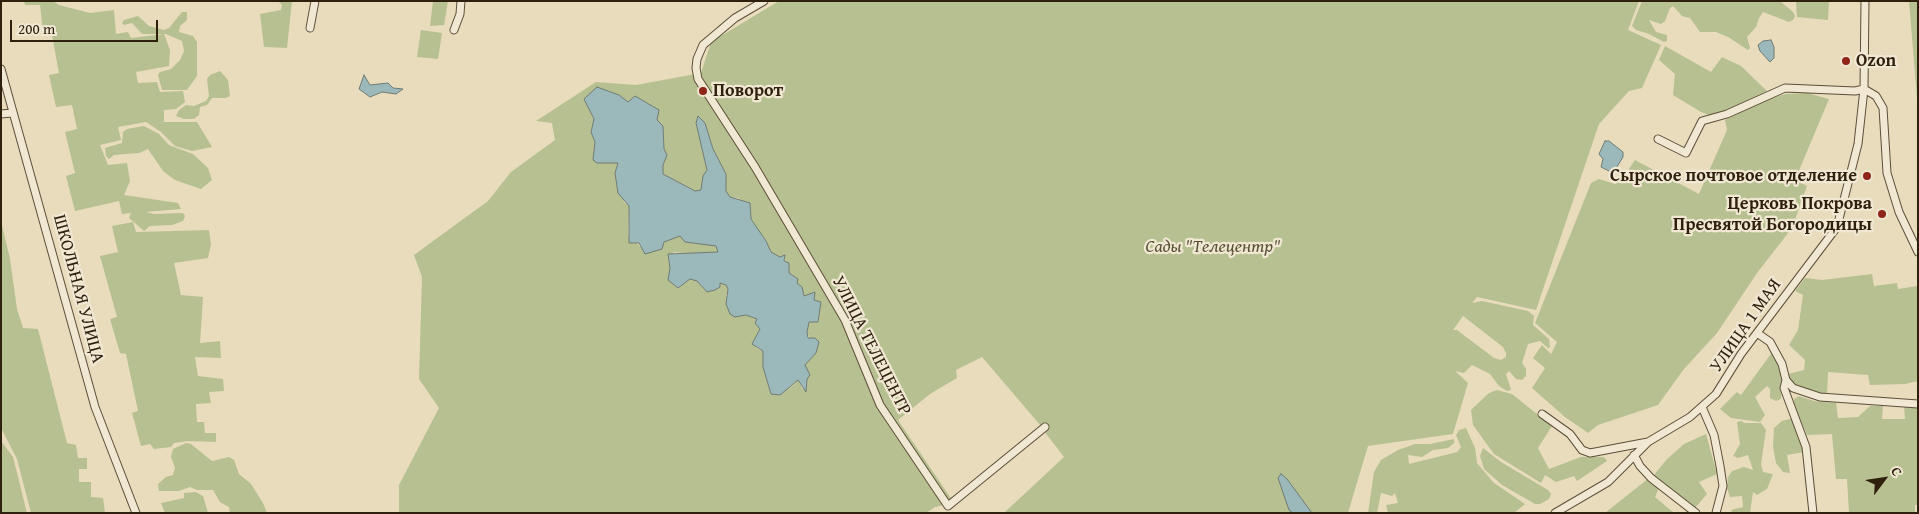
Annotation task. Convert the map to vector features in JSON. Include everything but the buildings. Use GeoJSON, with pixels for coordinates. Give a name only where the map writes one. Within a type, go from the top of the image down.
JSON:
{"type":"FeatureCollection","features":[{"type":"Feature","properties":{"kind":"street"},"geometry":{"type":"LineString","coordinates":[[310,28],[315,1]]}},
{"type":"Feature","properties":{"kind":"street"},"geometry":{"type":"LineString","coordinates":[[454,30],[460,14],[461,1]]}},
{"type":"Feature","properties":{"kind":"street","name":"УЛИЦА ТЕЛЕЦЕНТР"},"geometry":{"type":"LineString","coordinates":[[764,1],[735,18],[703,45],[696,68],[698,78],[755,167],[844,320],[880,405],[948,506],[1045,427]]}},
{"type":"Feature","properties":{"kind":"street","name":"УЛИЦА 1 МАЯ"},"geometry":{"type":"LineString","coordinates":[[1555,513],[1608,482],[1648,442],[1702,408],[1724,383],[1731,368],[1757,332],[1837,227],[1858,144],[1864,90],[1865,1]]}},
{"type":"Feature","properties":{"kind":"street","name":"ШКОЛЬНАЯ УЛИЦА"},"geometry":{"type":"LineString","coordinates":[[1,69],[95,407],[136,513]]}},
{"type":"Feature","properties":{"kind":"street"},"geometry":{"type":"LineString","coordinates":[[1658,139],[1686,153],[1702,121],[1727,114],[1785,88],[1855,92],[1864,90],[1876,96],[1882,108],[1887,173],[1899,212],[1918,252]]}},
{"type":"Feature","properties":{"kind":"street"},"geometry":{"type":"LineString","coordinates":[[1,114],[12,113]]}},
{"type":"Feature","properties":{"kind":"street"},"geometry":{"type":"LineString","coordinates":[[1757,332],[1770,342],[1777,353],[1786,380],[1799,391],[1820,397],[1918,404]]}},
{"type":"Feature","properties":{"kind":"street"},"geometry":{"type":"LineString","coordinates":[[1786,380],[1784,388],[1806,447],[1812,513]]}},
{"type":"Feature","properties":{"kind":"street"},"geometry":{"type":"LineString","coordinates":[[1702,408],[1714,435],[1720,466],[1722,486],[1716,513]]}},
{"type":"Feature","properties":{"kind":"street"},"geometry":{"type":"LineString","coordinates":[[1542,414],[1570,434],[1582,450],[1590,453],[1648,442]]}},
{"type":"Feature","properties":{"kind":"street"},"geometry":{"type":"LineString","coordinates":[[1634,455],[1640,466],[1651,478],[1696,513]]}},
{"type":"Feature","properties":{"kind":"green space"},"geometry":{"type":"Polygon","coordinates":[[[24,1],[53,1],[59,5],[90,13],[114,10],[116,34],[128,32],[131,38],[164,34],[170,50],[169,66],[136,72],[138,83],[157,82],[160,92],[183,91],[185,102],[176,109],[164,110],[164,122],[197,122],[212,147],[192,151],[175,146],[161,132],[146,122],[118,127],[121,140],[100,145],[108,165],[127,163],[130,181],[124,195],[178,203],[181,209],[146,212],[154,214],[183,213],[185,216],[183,221],[172,225],[150,226],[144,231],[129,218],[131,213],[122,214],[119,201],[75,211],[66,176],[75,173],[65,132],[77,129],[72,105],[56,107],[49,75],[59,73],[51,30],[43,31],[40,5],[25,5],[24,1]]]}},
{"type":"Feature","properties":{"kind":"green space"},"geometry":{"type":"Polygon","coordinates":[[[278,1],[292,1],[287,48],[264,47],[260,14],[281,10],[282,5],[278,1]]]}},
{"type":"Feature","properties":{"kind":"green space"},"geometry":{"type":"Polygon","coordinates":[[[433,1],[448,1],[444,25],[430,26],[433,1]]]}},
{"type":"Feature","properties":{"kind":"green space","name":"Сады \"Телецентр\""},"geometry":{"type":"Polygon","coordinates":[[[779,1],[1639,1],[1628,30],[1661,45],[1642,88],[1629,91],[1599,124],[1536,310],[1477,297],[1472,303],[1482,301],[1528,311],[1534,316],[1533,325],[1549,339],[1550,347],[1548,348],[1540,341],[1528,344],[1522,363],[1526,369],[1526,376],[1522,380],[1516,379],[1509,371],[1506,374],[1511,390],[1507,391],[1499,386],[1490,374],[1472,365],[1464,373],[1455,371],[1468,383],[1453,434],[1368,446],[1348,513],[1004,513],[1064,457],[1044,431],[955,503],[935,507],[926,513],[399,513],[399,485],[439,408],[419,379],[422,277],[414,255],[488,201],[511,172],[555,140],[552,123],[536,121],[596,82],[636,85],[701,73],[711,42],[779,1]],[[618,95],[588,104],[594,119],[591,132],[595,142],[597,163],[618,163],[615,173],[616,181],[624,202],[629,206],[628,235],[643,249],[680,236],[698,244],[706,243],[716,246],[719,252],[694,254],[674,252],[668,259],[678,288],[690,279],[697,281],[707,292],[720,287],[719,283],[726,285],[728,289],[726,296],[746,315],[757,319],[755,323],[760,329],[756,348],[763,351],[763,367],[771,394],[791,387],[798,380],[803,390],[805,365],[816,353],[807,332],[809,322],[818,322],[821,302],[814,300],[815,295],[804,296],[789,273],[784,256],[780,257],[771,252],[751,219],[751,208],[738,198],[729,197],[726,191],[726,174],[713,149],[705,123],[696,123],[707,170],[703,176],[701,191],[695,191],[663,174],[663,165],[667,155],[664,149],[663,126],[618,95]],[[1463,316],[1453,330],[1457,330],[1494,358],[1501,360],[1506,357],[1503,347],[1463,316]],[[982,357],[956,370],[957,378],[930,394],[898,420],[950,497],[954,497],[1041,426],[982,357]]]}},
{"type":"Feature","properties":{"kind":"green space"},"geometry":{"type":"Polygon","coordinates":[[[1642,1],[1780,1],[1795,16],[1789,22],[1763,12],[1756,27],[1747,37],[1750,48],[1748,50],[1728,37],[1716,32],[1700,32],[1690,18],[1682,16],[1673,6],[1670,8],[1665,21],[1661,24],[1649,20],[1656,32],[1667,35],[1667,41],[1664,42],[1636,30],[1632,26],[1642,1]]]}},
{"type":"Feature","properties":{"kind":"green space"},"geometry":{"type":"Polygon","coordinates":[[[1796,1],[1829,1],[1828,20],[1797,17],[1796,1]]]}},
{"type":"Feature","properties":{"kind":"green space"},"geometry":{"type":"Polygon","coordinates":[[[1909,1],[1918,1],[1918,112],[1916,86],[1909,1]]]}},
{"type":"Feature","properties":{"kind":"green space"},"geometry":{"type":"Polygon","coordinates":[[[182,12],[187,12],[187,20],[180,26],[179,32],[193,36],[197,42],[197,76],[187,90],[162,90],[158,75],[160,72],[171,69],[180,60],[184,51],[182,41],[166,34],[142,34],[132,23],[124,25],[122,23],[124,20],[138,16],[149,26],[164,30],[169,28],[182,12]]]}},
{"type":"Feature","properties":{"kind":"green space"},"geometry":{"type":"Polygon","coordinates":[[[421,30],[442,33],[438,59],[417,57],[421,30]]]}},
{"type":"Feature","properties":{"kind":"green space"},"geometry":{"type":"Polygon","coordinates":[[[1665,46],[1711,72],[1722,57],[1741,66],[1767,91],[1721,113],[1709,115],[1701,112],[1673,95],[1675,74],[1659,60],[1665,46]]]}},
{"type":"Feature","properties":{"kind":"green space"},"geometry":{"type":"Polygon","coordinates":[[[220,71],[228,80],[230,96],[226,98],[212,98],[207,105],[200,107],[199,115],[194,119],[184,119],[176,116],[179,110],[186,105],[194,106],[206,101],[209,96],[207,79],[210,75],[220,71]]]}},
{"type":"Feature","properties":{"kind":"green space"},"geometry":{"type":"Polygon","coordinates":[[[1807,93],[1829,99],[1795,180],[1807,186],[1792,228],[1757,273],[1717,333],[1684,369],[1658,405],[1598,425],[1588,433],[1565,417],[1532,388],[1545,368],[1533,358],[1542,345],[1551,354],[1557,342],[1535,323],[1591,183],[1599,179],[1615,184],[1621,181],[1635,160],[1699,194],[1727,130],[1725,120],[1767,99],[1786,94],[1807,93]]]}},
{"type":"Feature","properties":{"kind":"green space"},"geometry":{"type":"Polygon","coordinates":[[[144,126],[159,134],[169,145],[193,154],[208,168],[212,180],[201,189],[175,180],[163,171],[148,149],[139,153],[114,155],[109,159],[106,156],[105,148],[122,143],[123,132],[127,129],[144,126]]]}},
{"type":"Feature","properties":{"kind":"green space"},"geometry":{"type":"Polygon","coordinates":[[[1,221],[10,259],[17,309],[23,328],[38,329],[67,443],[76,445],[78,458],[87,458],[87,469],[79,469],[79,482],[91,482],[91,497],[103,498],[105,513],[31,513],[17,459],[1,428],[1,221]]]}},
{"type":"Feature","properties":{"kind":"green space"},"geometry":{"type":"Polygon","coordinates":[[[133,222],[136,232],[209,230],[211,244],[208,258],[174,263],[181,295],[203,297],[200,343],[220,341],[221,358],[195,357],[198,376],[223,379],[224,391],[209,392],[211,403],[196,404],[197,422],[204,422],[205,433],[216,433],[216,442],[188,441],[174,443],[171,447],[154,449],[150,444],[141,446],[132,413],[138,411],[126,354],[120,353],[110,319],[117,317],[100,256],[118,252],[112,226],[133,222]]]}},
{"type":"Feature","properties":{"kind":"green space"},"geometry":{"type":"Polygon","coordinates":[[[1872,274],[1874,286],[1897,283],[1898,289],[1917,286],[1918,381],[1905,384],[1870,385],[1868,375],[1828,372],[1827,396],[1794,386],[1788,374],[1804,370],[1805,360],[1789,345],[1798,330],[1803,295],[1795,291],[1805,278],[1822,280],[1872,274]]]}},
{"type":"Feature","properties":{"kind":"green space"},"geometry":{"type":"Polygon","coordinates":[[[1773,351],[1782,377],[1781,399],[1776,401],[1770,398],[1770,389],[1767,386],[1755,397],[1765,415],[1760,422],[1731,418],[1720,409],[1737,392],[1741,395],[1773,351]]]}},
{"type":"Feature","properties":{"kind":"green space"},"geometry":{"type":"Polygon","coordinates":[[[1497,390],[1512,394],[1552,426],[1538,448],[1549,469],[1581,457],[1604,457],[1607,461],[1577,481],[1574,476],[1556,482],[1545,475],[1541,483],[1494,454],[1473,425],[1471,410],[1489,393],[1497,390]]]}},
{"type":"Feature","properties":{"kind":"green space"},"geometry":{"type":"Polygon","coordinates":[[[1799,396],[1814,401],[1836,403],[1838,418],[1858,417],[1870,406],[1883,406],[1882,419],[1905,419],[1904,406],[1918,407],[1918,505],[1915,505],[1915,513],[1849,513],[1847,479],[1836,479],[1832,434],[1807,435],[1794,406],[1794,399],[1799,396]]]}},
{"type":"Feature","properties":{"kind":"green space"},"geometry":{"type":"Polygon","coordinates":[[[1793,418],[1804,452],[1787,455],[1790,473],[1783,472],[1776,463],[1773,447],[1774,428],[1782,421],[1793,418]]]}},
{"type":"Feature","properties":{"kind":"green space"},"geometry":{"type":"Polygon","coordinates":[[[1742,421],[1744,423],[1761,423],[1766,430],[1761,464],[1763,472],[1773,474],[1767,489],[1757,495],[1753,492],[1750,513],[1732,512],[1731,510],[1743,507],[1742,496],[1730,497],[1727,488],[1728,477],[1732,471],[1744,467],[1753,470],[1748,455],[1738,458],[1733,456],[1740,444],[1737,422],[1742,421]]]}},
{"type":"Feature","properties":{"kind":"green space"},"geometry":{"type":"Polygon","coordinates":[[[1466,428],[1475,448],[1477,463],[1494,483],[1525,504],[1514,513],[1388,513],[1386,505],[1398,503],[1395,493],[1392,496],[1381,493],[1377,513],[1368,513],[1374,472],[1381,460],[1398,450],[1415,444],[1430,444],[1454,439],[1454,443],[1448,448],[1433,450],[1422,457],[1408,455],[1409,464],[1457,452],[1461,447],[1456,435],[1459,430],[1466,428]]]}},
{"type":"Feature","properties":{"kind":"green space"},"geometry":{"type":"Polygon","coordinates":[[[1706,434],[1717,474],[1699,482],[1707,494],[1695,508],[1654,475],[1667,459],[1684,444],[1706,434]]]}},
{"type":"Feature","properties":{"kind":"green space"},"geometry":{"type":"Polygon","coordinates":[[[1,441],[13,457],[27,513],[1,513],[1,441]]]}},
{"type":"Feature","properties":{"kind":"green space"},"geometry":{"type":"Polygon","coordinates":[[[186,443],[191,444],[212,461],[229,457],[234,460],[239,474],[251,484],[267,513],[230,513],[229,507],[220,502],[213,490],[197,490],[190,487],[179,491],[159,491],[158,484],[166,477],[173,475],[175,468],[171,457],[173,449],[186,443]]]}},
{"type":"Feature","properties":{"kind":"green space"},"geometry":{"type":"Polygon","coordinates":[[[1483,448],[1501,462],[1548,490],[1551,494],[1549,499],[1540,504],[1535,504],[1502,485],[1484,469],[1480,456],[1483,448]]]}},
{"type":"Feature","properties":{"kind":"green space"},"geometry":{"type":"Polygon","coordinates":[[[1649,478],[1659,488],[1655,497],[1674,513],[1605,513],[1649,478]]]}},
{"type":"Feature","properties":{"kind":"green space"},"geometry":{"type":"Polygon","coordinates":[[[196,492],[203,496],[208,513],[165,513],[161,503],[184,498],[184,493],[196,492]]]}},
{"type":"Feature","properties":{"kind":"water"},"geometry":{"type":"Polygon","coordinates":[[[1771,40],[1774,47],[1774,58],[1770,62],[1760,51],[1758,45],[1763,41],[1771,40]]]}},
{"type":"Feature","properties":{"kind":"water"},"geometry":{"type":"Polygon","coordinates":[[[364,75],[370,85],[388,83],[393,88],[403,89],[396,94],[382,92],[370,97],[359,89],[364,75]]]}},
{"type":"Feature","properties":{"kind":"water"},"geometry":{"type":"Polygon","coordinates":[[[597,87],[619,95],[628,102],[635,96],[659,110],[657,120],[663,126],[664,149],[667,155],[663,165],[663,174],[695,191],[701,190],[703,176],[707,170],[696,123],[698,116],[705,123],[713,149],[726,174],[726,191],[730,197],[750,203],[751,219],[771,252],[780,257],[785,255],[784,261],[789,263],[789,273],[798,279],[797,283],[802,287],[804,296],[815,292],[814,300],[821,302],[818,322],[809,322],[807,332],[808,338],[815,338],[819,342],[816,353],[805,365],[810,375],[807,379],[806,392],[798,380],[780,395],[771,394],[763,367],[763,351],[752,344],[760,329],[755,323],[757,319],[746,315],[735,317],[730,314],[726,304],[728,289],[726,285],[720,283],[720,287],[707,292],[697,281],[690,279],[678,288],[668,280],[670,268],[668,254],[718,252],[716,246],[685,242],[680,236],[664,242],[662,249],[645,254],[639,243],[629,243],[629,206],[618,193],[615,173],[618,163],[597,163],[593,160],[595,142],[591,132],[594,119],[584,99],[597,87]]]}},
{"type":"Feature","properties":{"kind":"water"},"geometry":{"type":"Polygon","coordinates":[[[1605,141],[1609,141],[1623,152],[1623,157],[1613,173],[1601,167],[1603,159],[1599,154],[1605,141]]]}},
{"type":"Feature","properties":{"kind":"water"},"geometry":{"type":"Polygon","coordinates":[[[1281,474],[1287,479],[1312,513],[1293,513],[1289,510],[1278,478],[1281,474]]]}},
{"type":"Feature","properties":{"kind":"place","name":"Ozon"},"geometry":{"type":"Point","coordinates":[1846,61]}},
{"type":"Feature","properties":{"kind":"place","name":"Поворот"},"geometry":{"type":"Point","coordinates":[703,91]}},
{"type":"Feature","properties":{"kind":"place","name":"Сырское почтовое отделение"},"geometry":{"type":"Point","coordinates":[1867,176]}},
{"type":"Feature","properties":{"kind":"place","name":"Церковь Покрова Пресвятой Богородицы"},"geometry":{"type":"Point","coordinates":[1882,214]}}]}
